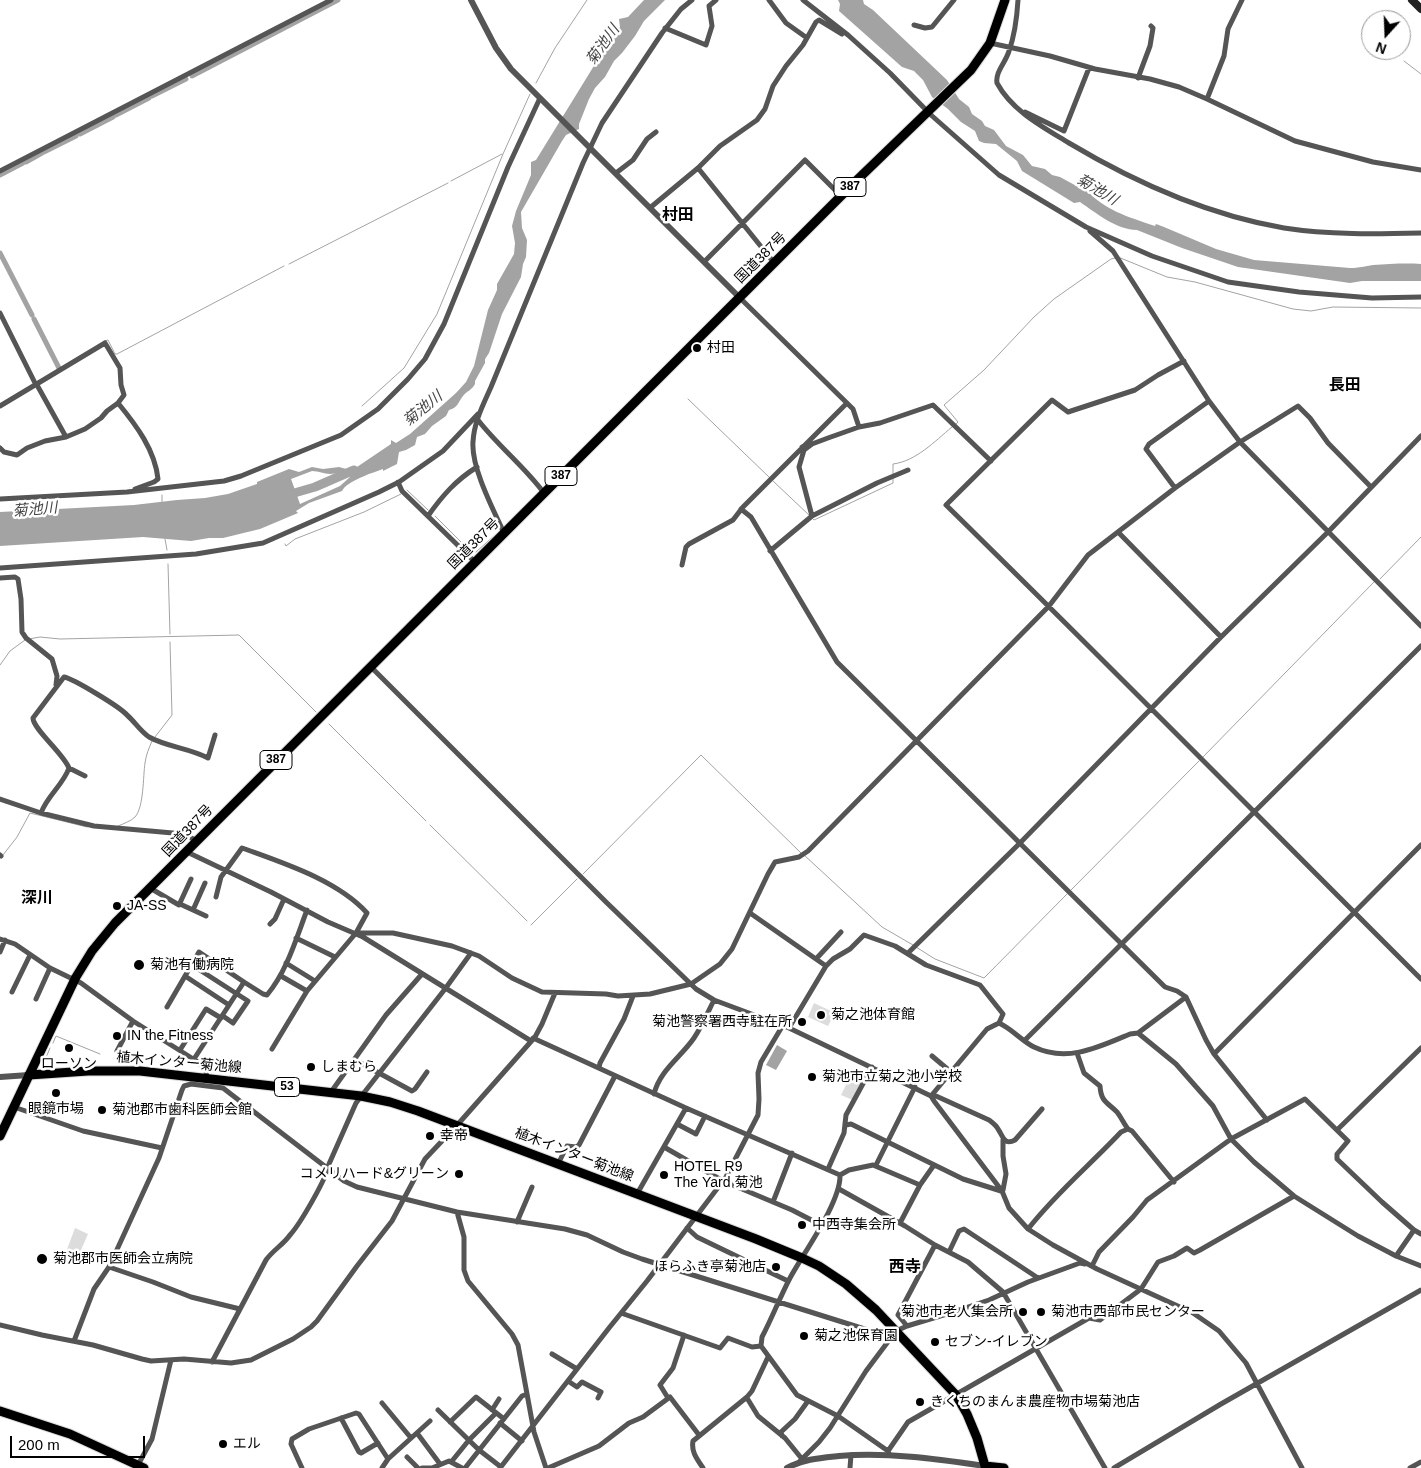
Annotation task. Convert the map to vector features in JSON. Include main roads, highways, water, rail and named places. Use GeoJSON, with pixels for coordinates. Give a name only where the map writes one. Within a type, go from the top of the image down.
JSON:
{"type":"FeatureCollection","features":[{"type":"Feature","properties":{"kind":"main road","name":"国道387号"},"geometry":{"type":"LineString","coordinates":[[0,1136],[75,981],[92,951],[104,936],[474,562],[775,264],[841,196],[963,78],[979,60],[990,43],[1005,0]]}},
{"type":"Feature","properties":{"kind":"main road"},"geometry":{"type":"LineString","coordinates":[[1412,0],[1421,9]]}},
{"type":"Feature","properties":{"kind":"main road","name":"植木インター菊池線"},"geometry":{"type":"LineString","coordinates":[[30,1075],[118,1070],[332,1092],[361,1096],[404,1106],[802,1258],[846,1284],[876,1310],[892,1334],[956,1395],[968,1414],[985,1467]]}},
{"type":"Feature","properties":{"kind":"main road"},"geometry":{"type":"LineString","coordinates":[[0,1411],[70,1434],[141,1466]]}},
{"type":"Feature","properties":{"kind":"main road"},"geometry":{"type":"LineString","coordinates":[[985,1467],[1004,1468]]}},
{"type":"Feature","properties":{"kind":"waterway"},"geometry":{"type":"LineString","coordinates":[[192,76],[338,0]]}},
{"type":"Feature","properties":{"kind":"waterway"},"geometry":{"type":"LineString","coordinates":[[536,83],[555,48],[587,0]]}},
{"type":"Feature","properties":{"kind":"waterway"},"geometry":{"type":"LineString","coordinates":[[1404,61],[1421,74]]}},
{"type":"Feature","properties":{"kind":"waterway"},"geometry":{"type":"LineString","coordinates":[[152,96],[186,79]]}},
{"type":"Feature","properties":{"kind":"waterway"},"geometry":{"type":"LineString","coordinates":[[362,406],[404,368],[437,314],[503,154],[530,94]]}},
{"type":"Feature","properties":{"kind":"waterway"},"geometry":{"type":"LineString","coordinates":[[116,115],[149,98]]}},
{"type":"Feature","properties":{"kind":"waterway"},"geometry":{"type":"LineString","coordinates":[[80,134],[113,117]]}},
{"type":"Feature","properties":{"kind":"waterway"},"geometry":{"type":"LineString","coordinates":[[44,152],[76,136]]}},
{"type":"Feature","properties":{"kind":"waterway"},"geometry":{"type":"LineString","coordinates":[[26,162],[42,153]]}},
{"type":"Feature","properties":{"kind":"waterway"},"geometry":{"type":"LineString","coordinates":[[451,181],[502,154]]}},
{"type":"Feature","properties":{"kind":"waterway"},"geometry":{"type":"LineString","coordinates":[[0,175],[23,163]]}},
{"type":"Feature","properties":{"kind":"waterway"},"geometry":{"type":"LineString","coordinates":[[289,264],[448,183]]}},
{"type":"Feature","properties":{"kind":"waterway"},"geometry":{"type":"LineString","coordinates":[[0,253],[32,315]]}},
{"type":"Feature","properties":{"kind":"waterway"},"geometry":{"type":"LineString","coordinates":[[1118,257],[1167,277],[1195,282],[1293,309],[1311,311],[1333,307],[1421,308]]}},
{"type":"Feature","properties":{"kind":"waterway"},"geometry":{"type":"LineString","coordinates":[[955,425],[958,422],[944,405],[984,370],[1034,317],[1054,299],[1115,258]]}},
{"type":"Feature","properties":{"kind":"waterway"},"geometry":{"type":"LineString","coordinates":[[104,341],[108,340],[115,354],[117,354],[284,266]]}},
{"type":"Feature","properties":{"kind":"waterway"},"geometry":{"type":"LineString","coordinates":[[34,319],[59,368]]}},
{"type":"Feature","properties":{"kind":"waterway"},"geometry":{"type":"LineString","coordinates":[[688,399],[770,478]]}},
{"type":"Feature","properties":{"kind":"waterway"},"geometry":{"type":"LineString","coordinates":[[893,475],[893,464],[917,455],[952,427]]}},
{"type":"Feature","properties":{"kind":"waterway","name":"菊池川"},"geometry":{"type":"LineString","coordinates":[[284,496],[315,487],[354,470]]}},
{"type":"Feature","properties":{"kind":"waterway"},"geometry":{"type":"LineString","coordinates":[[813,519],[893,483],[893,479]]}},
{"type":"Feature","properties":{"kind":"waterway"},"geometry":{"type":"LineString","coordinates":[[773,481],[810,516]]}},
{"type":"Feature","properties":{"kind":"waterway"},"geometry":{"type":"LineString","coordinates":[[407,490],[428,510]]}},
{"type":"Feature","properties":{"kind":"waterway"},"geometry":{"type":"LineString","coordinates":[[285,544],[286,546],[295,539],[364,512],[401,494]]}},
{"type":"Feature","properties":{"kind":"waterway"},"geometry":{"type":"LineString","coordinates":[[162,495],[162,502]]}},
{"type":"Feature","properties":{"kind":"waterway"},"geometry":{"type":"LineString","coordinates":[[435,516],[472,553],[476,552],[495,535]]}},
{"type":"Feature","properties":{"kind":"waterway"},"geometry":{"type":"LineString","coordinates":[[1380,579],[1421,537]]}},
{"type":"Feature","properties":{"kind":"waterway"},"geometry":{"type":"LineString","coordinates":[[165,539],[167,550]]}},
{"type":"Feature","properties":{"kind":"waterway"},"geometry":{"type":"LineString","coordinates":[[168,564],[170,634]]}},
{"type":"Feature","properties":{"kind":"waterway"},"geometry":{"type":"LineString","coordinates":[[1202,758],[1374,582]]}},
{"type":"Feature","properties":{"kind":"waterway"},"geometry":{"type":"LineString","coordinates":[[29,639],[40,637],[60,639],[239,635],[316,712]]}},
{"type":"Feature","properties":{"kind":"waterway"},"geometry":{"type":"LineString","coordinates":[[0,665],[10,651],[25,640]]}},
{"type":"Feature","properties":{"kind":"waterway"},"geometry":{"type":"LineString","coordinates":[[155,737],[172,715],[170,642]]}},
{"type":"Feature","properties":{"kind":"waterway"},"geometry":{"type":"LineString","coordinates":[[329,724],[426,821]]}},
{"type":"Feature","properties":{"kind":"waterway"},"geometry":{"type":"LineString","coordinates":[[118,826],[131,820],[138,812],[142,799],[145,760],[152,741]]}},
{"type":"Feature","properties":{"kind":"waterway"},"geometry":{"type":"LineString","coordinates":[[583,874],[701,755],[801,853]]}},
{"type":"Feature","properties":{"kind":"waterway"},"geometry":{"type":"LineString","coordinates":[[1070,891],[1199,761]]}},
{"type":"Feature","properties":{"kind":"waterway"},"geometry":{"type":"LineString","coordinates":[[3,855],[17,837],[30,813],[87,827]]}},
{"type":"Feature","properties":{"kind":"waterway"},"geometry":{"type":"LineString","coordinates":[[430,825],[527,921]]}},
{"type":"Feature","properties":{"kind":"waterway"},"geometry":{"type":"LineString","coordinates":[[804,855],[882,927],[913,945]]}},
{"type":"Feature","properties":{"kind":"waterway"},"geometry":{"type":"LineString","coordinates":[[531,925],[577,879]]}},
{"type":"Feature","properties":{"kind":"waterway"},"geometry":{"type":"LineString","coordinates":[[916,947],[935,959],[984,978],[1067,894]]}},
{"type":"Feature","properties":{"kind":"waterway"},"geometry":{"type":"LineString","coordinates":[[53,1043],[56,1036],[100,1054]]}},
{"type":"Feature","properties":{"kind":"waterway"},"geometry":{"type":"LineString","coordinates":[[45,1060],[50,1048]]}},
{"type":"Feature","properties":{"kind":"place","name":"村田"},"geometry":{"type":"Point","coordinates":[697,348]}},
{"type":"Feature","properties":{"kind":"place","name":"JA-SS"},"geometry":{"type":"Point","coordinates":[117,906]}},
{"type":"Feature","properties":{"kind":"place","name":"菊池有働病院"},"geometry":{"type":"Point","coordinates":[139,965]}},
{"type":"Feature","properties":{"kind":"place","name":"菊之池体育館"},"geometry":{"type":"Point","coordinates":[821,1015]}},
{"type":"Feature","properties":{"kind":"place","name":"菊池警察署西寺駐在所"},"geometry":{"type":"Point","coordinates":[802,1022]}},
{"type":"Feature","properties":{"kind":"place","name":"IN the Fitness"},"geometry":{"type":"Point","coordinates":[117,1036]}},
{"type":"Feature","properties":{"kind":"place","name":"ローソン"},"geometry":{"type":"Point","coordinates":[69,1048]}},
{"type":"Feature","properties":{"kind":"place","name":"しまむら"},"geometry":{"type":"Point","coordinates":[311,1067]}},
{"type":"Feature","properties":{"kind":"place","name":"菊池市立菊之池小学校"},"geometry":{"type":"Point","coordinates":[812,1077]}},
{"type":"Feature","properties":{"kind":"place","name":"眼鏡市場"},"geometry":{"type":"Point","coordinates":[56,1093]}},
{"type":"Feature","properties":{"kind":"place","name":"菊池郡市歯科医師会館"},"geometry":{"type":"Point","coordinates":[102,1110]}},
{"type":"Feature","properties":{"kind":"place","name":"幸帝"},"geometry":{"type":"Point","coordinates":[430,1136]}},
{"type":"Feature","properties":{"kind":"place","name":"コメリハード&グリーン"},"geometry":{"type":"Point","coordinates":[459,1174]}},
{"type":"Feature","properties":{"kind":"place","name":"HOTEL R9 The Yard 菊池"},"geometry":{"type":"Point","coordinates":[664,1175]}},
{"type":"Feature","properties":{"kind":"place","name":"中西寺集会所"},"geometry":{"type":"Point","coordinates":[802,1225]}},
{"type":"Feature","properties":{"kind":"place","name":"菊池郡市医師会立病院"},"geometry":{"type":"Point","coordinates":[42,1259]}},
{"type":"Feature","properties":{"kind":"place","name":"ほらふき亭菊池店"},"geometry":{"type":"Point","coordinates":[776,1267]}},
{"type":"Feature","properties":{"kind":"place","name":"菊池市老人集会所"},"geometry":{"type":"Point","coordinates":[1023,1312]}},
{"type":"Feature","properties":{"kind":"place","name":"菊池市西部市民センター"},"geometry":{"type":"Point","coordinates":[1041,1312]}},
{"type":"Feature","properties":{"kind":"place","name":"菊之池保育園"},"geometry":{"type":"Point","coordinates":[804,1336]}},
{"type":"Feature","properties":{"kind":"place","name":"セブン-イレブン"},"geometry":{"type":"Point","coordinates":[935,1342]}},
{"type":"Feature","properties":{"kind":"place","name":"きくちのまんま農産物市場菊池店"},"geometry":{"type":"Point","coordinates":[920,1402]}},
{"type":"Feature","properties":{"kind":"place","name":"エル"},"geometry":{"type":"Point","coordinates":[223,1444]}},
{"type":"Feature","properties":{"kind":"district","name":"村田"},"geometry":{"type":"Point","coordinates":[678,216]}},
{"type":"Feature","properties":{"kind":"district","name":"長田"},"geometry":{"type":"Point","coordinates":[1345,386]}},
{"type":"Feature","properties":{"kind":"district","name":"深川"},"geometry":{"type":"Point","coordinates":[37,899]}},
{"type":"Feature","properties":{"kind":"district","name":"西寺"},"geometry":{"type":"Point","coordinates":[905,1268]}}]}
